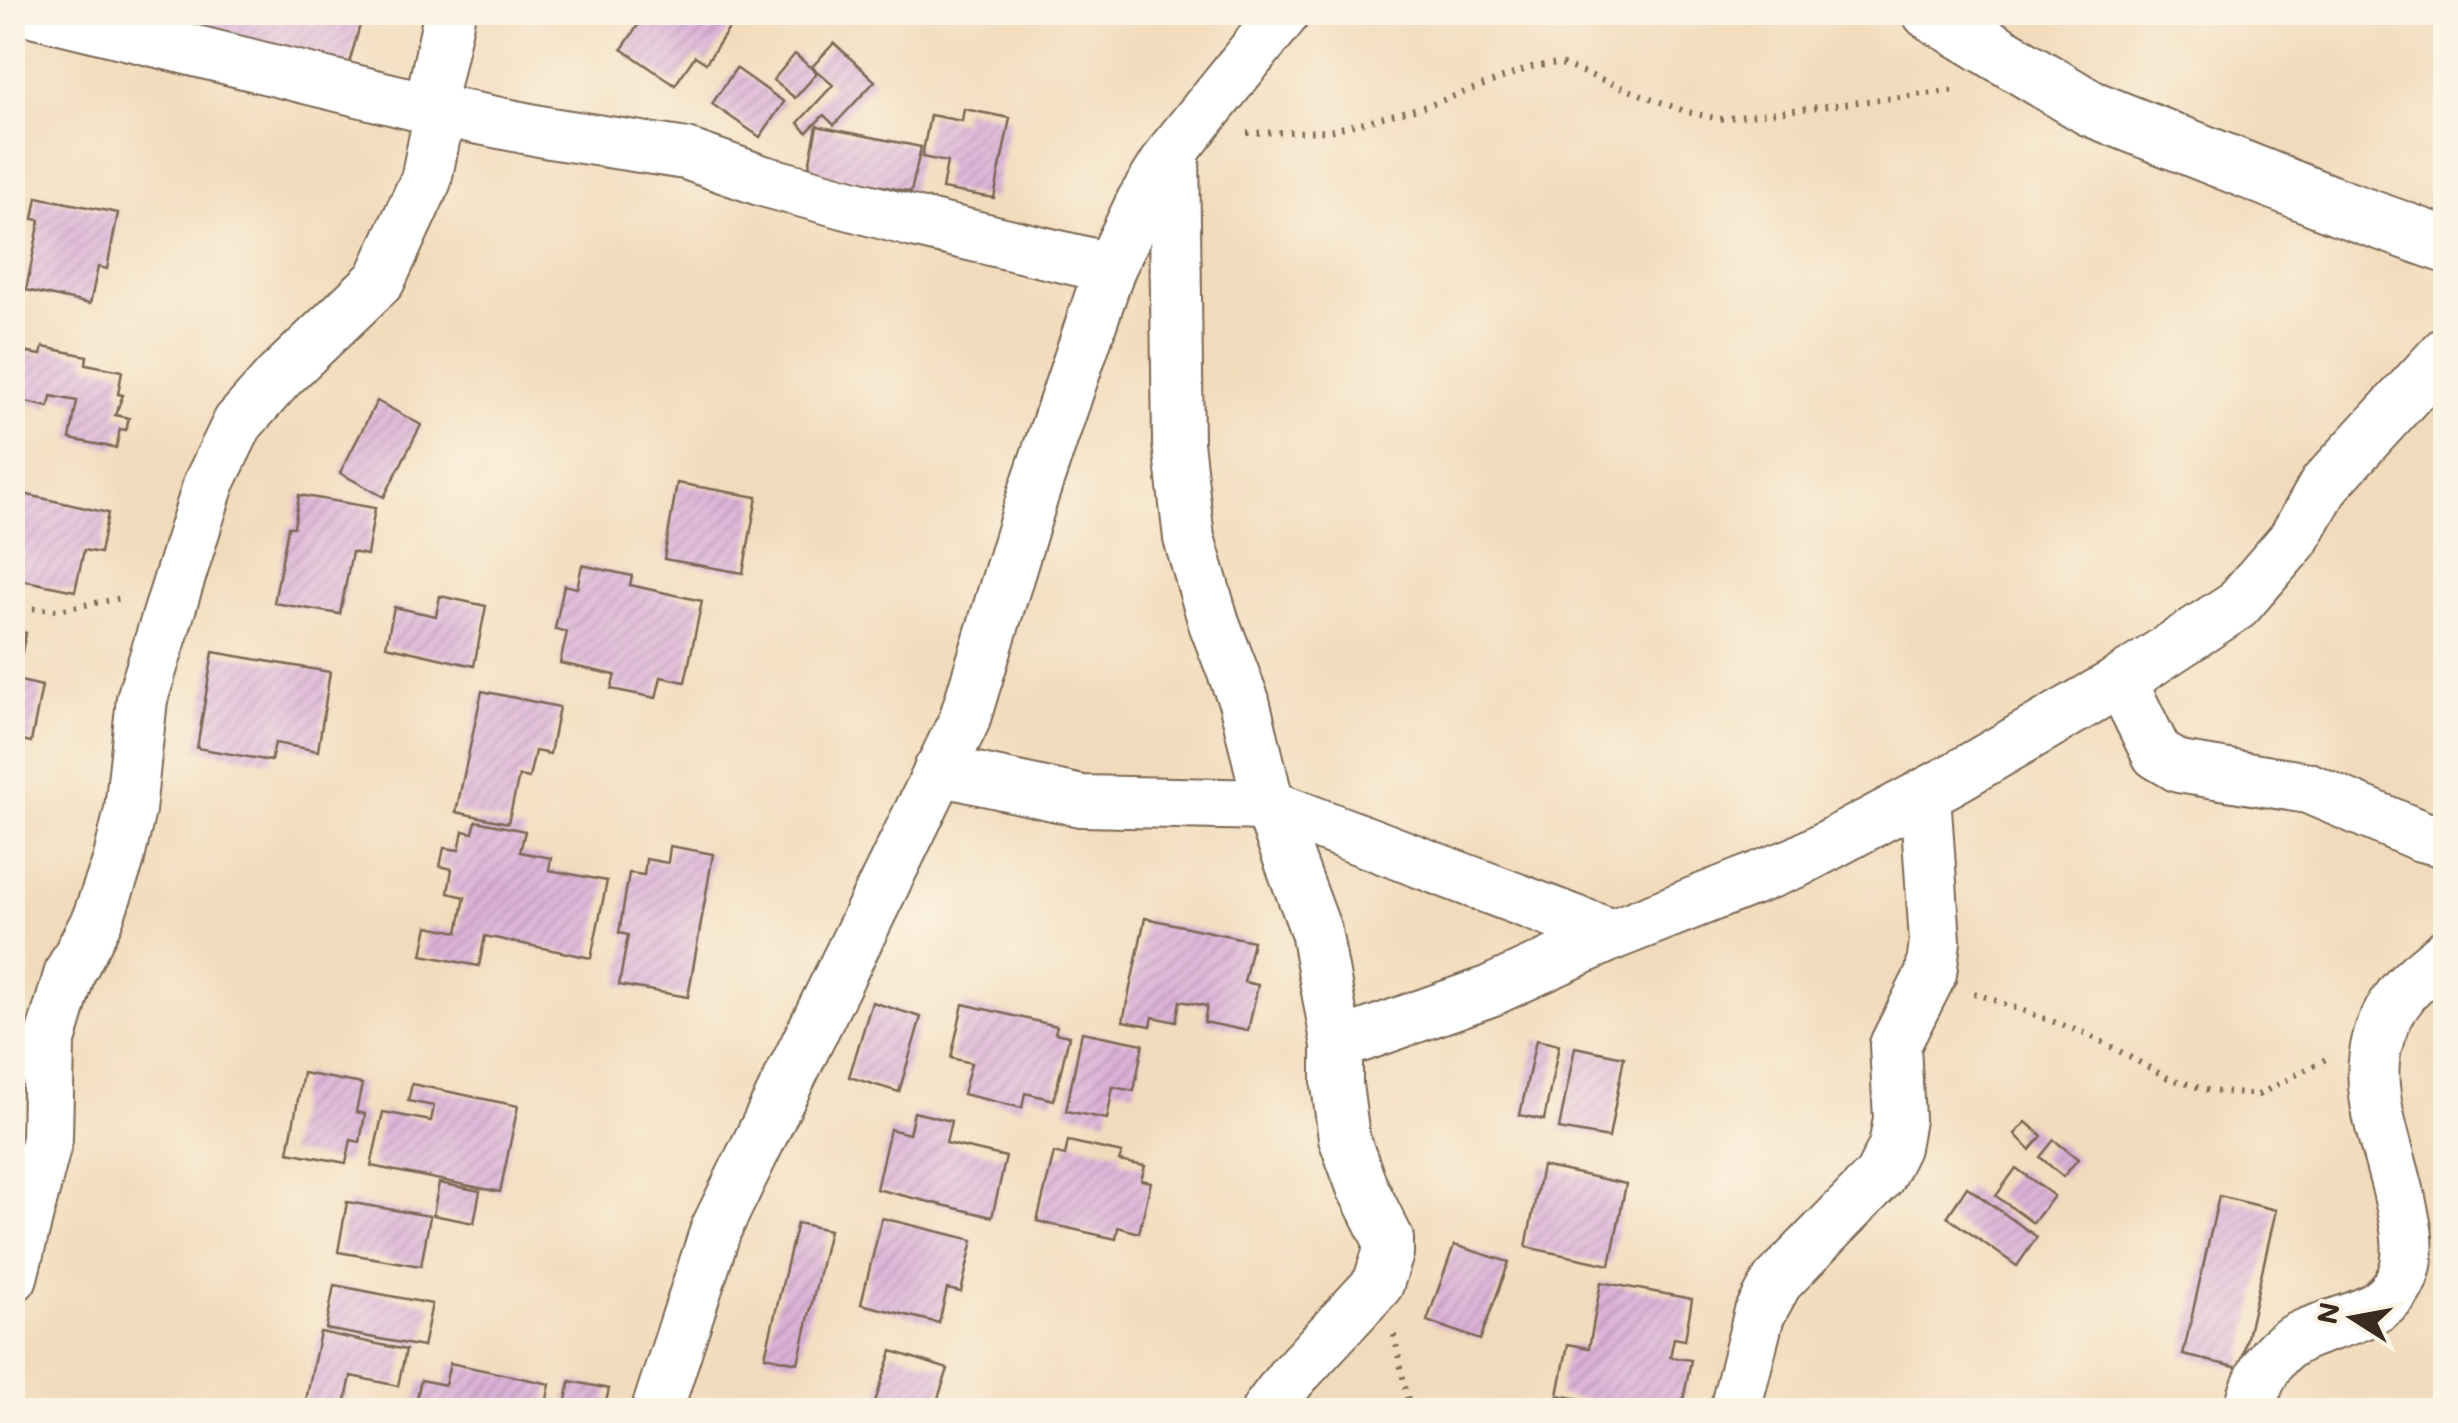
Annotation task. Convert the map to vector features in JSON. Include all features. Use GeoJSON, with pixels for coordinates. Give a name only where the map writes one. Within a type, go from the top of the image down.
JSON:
{"type":"FeatureCollection","features":[{"type":"Feature","properties":{"kind":"street"},"geometry":{"type":"LineString","coordinates":[[36,12],[435,110],[686,154],[763,181],[914,222],[1110,268]]}},
{"type":"Feature","properties":{"kind":"street"},"geometry":{"type":"LineString","coordinates":[[12,1277],[47,1139],[31,1040],[98,920],[118,862],[130,810],[142,698],[209,483],[238,423],[279,377],[380,280],[426,180],[450,12]]}},
{"type":"Feature","properties":{"kind":"street"},"geometry":{"type":"LineString","coordinates":[[657,1410],[716,1228],[964,721],[1034,492],[1110,268],[1142,201],[1180,142],[1285,12]]}},
{"type":"Feature","properties":{"kind":"street"},"geometry":{"type":"LineString","coordinates":[[1930,12],[2090,108],[2338,207],[2446,244]]}},
{"type":"Feature","properties":{"kind":"street"},"geometry":{"type":"LineString","coordinates":[[1180,142],[1178,443],[1189,538],[1214,623],[1244,701],[1269,805],[1316,931],[1338,1045],[1344,1138],[1362,1187],[1388,1239],[1378,1284],[1290,1378],[1267,1410]]}},
{"type":"Feature","properties":{"kind":"street"},"geometry":{"type":"LineString","coordinates":[[1338,1045],[1490,991],[1612,936],[1797,862],[2121,681],[2237,605],[2292,540],[2325,484],[2446,352]]}},
{"type":"Feature","properties":{"kind":"street"},"geometry":{"type":"LineString","coordinates":[[2121,681],[2157,754],[2180,767],[2308,788],[2421,836],[2446,842]]}},
{"type":"Feature","properties":{"kind":"street"},"geometry":{"type":"LineString","coordinates":[[939,770],[1081,801],[1269,805],[1612,936]]}},
{"type":"Feature","properties":{"kind":"street"},"geometry":{"type":"LineString","coordinates":[[1735,1410],[1759,1316],[1777,1282],[1880,1177],[1894,1147],[1899,1120],[1895,1045],[1931,974],[1935,942],[1924,794]]}},
{"type":"Feature","properties":{"kind":"street"},"geometry":{"type":"LineString","coordinates":[[2249,1410],[2258,1381],[2278,1351],[2302,1336],[2382,1306],[2406,1267],[2404,1216],[2371,1070],[2383,1022],[2404,991],[2446,954]]}},
{"type":"Feature","properties":{"kind":"path"},"geometry":{"type":"LineString","coordinates":[[1180,142],[1329,130],[1430,105],[1532,68],[1558,63],[1688,112],[1720,120],[1964,89]]}},
{"type":"Feature","properties":{"kind":"path"},"geometry":{"type":"LineString","coordinates":[[12,607],[58,610],[119,599],[146,589],[185,557]]}},
{"type":"Feature","properties":{"kind":"path"},"geometry":{"type":"LineString","coordinates":[[1931,974],[2090,1035],[2168,1078],[2237,1095],[2258,1095],[2336,1054],[2383,1022]]}},
{"type":"Feature","properties":{"kind":"building"},"geometry":{"type":"Polygon","coordinates":[[[142,12],[316,12],[360,25],[347,70],[142,12]]]}},
{"type":"Feature","properties":{"kind":"building"},"geometry":{"type":"Polygon","coordinates":[[[647,12],[740,12],[706,63],[695,56],[675,85],[622,49],[647,12]]]}},
{"type":"Feature","properties":{"kind":"building"},"geometry":{"type":"Polygon","coordinates":[[[834,43],[875,81],[834,125],[824,115],[807,132],[798,123],[833,85],[812,67],[834,43]]]}},
{"type":"Feature","properties":{"kind":"building"},"geometry":{"type":"Polygon","coordinates":[[[795,54],[817,73],[795,98],[773,80],[795,54]]]}},
{"type":"Feature","properties":{"kind":"building"},"geometry":{"type":"Polygon","coordinates":[[[736,68],[784,102],[760,137],[712,104],[736,68]]]}},
{"type":"Feature","properties":{"kind":"building"},"geometry":{"type":"Polygon","coordinates":[[[964,109],[1010,118],[994,198],[942,189],[947,162],[922,157],[930,115],[962,121],[964,109]]]}},
{"type":"Feature","properties":{"kind":"building"},"geometry":{"type":"Polygon","coordinates":[[[817,126],[921,147],[911,192],[808,171],[817,126]]]}},
{"type":"Feature","properties":{"kind":"building"},"geometry":{"type":"Polygon","coordinates":[[[37,197],[118,213],[107,269],[98,267],[90,304],[26,290],[40,220],[33,219],[37,197]]]}},
{"type":"Feature","properties":{"kind":"building"},"geometry":{"type":"Polygon","coordinates":[[[43,347],[87,356],[86,364],[122,371],[118,394],[123,395],[115,415],[129,418],[126,430],[120,429],[116,448],[70,439],[77,401],[51,396],[49,407],[12,399],[12,350],[41,355],[43,347]]]}},
{"type":"Feature","properties":{"kind":"building"},"geometry":{"type":"Polygon","coordinates":[[[377,401],[421,425],[384,497],[340,473],[377,401]]]}},
{"type":"Feature","properties":{"kind":"building"},"geometry":{"type":"Polygon","coordinates":[[[677,483],[757,497],[743,573],[664,559],[677,483]]]}},
{"type":"Feature","properties":{"kind":"building"},"geometry":{"type":"Polygon","coordinates":[[[19,493],[108,513],[100,553],[84,550],[75,591],[12,578],[12,523],[19,493]]]}},
{"type":"Feature","properties":{"kind":"building"},"geometry":{"type":"Polygon","coordinates":[[[299,495],[375,508],[367,555],[352,552],[340,614],[274,603],[288,527],[294,527],[299,495]]]}},
{"type":"Feature","properties":{"kind":"building"},"geometry":{"type":"Polygon","coordinates":[[[582,565],[632,576],[630,585],[702,601],[685,682],[661,677],[656,698],[611,689],[615,675],[560,663],[567,632],[555,629],[564,585],[577,588],[582,565]]]}},
{"type":"Feature","properties":{"kind":"building"},"geometry":{"type":"Polygon","coordinates":[[[440,596],[486,606],[474,666],[386,646],[394,607],[436,616],[440,596]]]}},
{"type":"Feature","properties":{"kind":"building"},"geometry":{"type":"Polygon","coordinates":[[[12,630],[26,633],[16,680],[42,686],[31,742],[12,738],[12,630]]]}},
{"type":"Feature","properties":{"kind":"building"},"geometry":{"type":"Polygon","coordinates":[[[213,652],[330,672],[318,751],[275,743],[271,761],[197,748],[213,652]]]}},
{"type":"Feature","properties":{"kind":"building"},"geometry":{"type":"Polygon","coordinates":[[[482,691],[559,707],[550,754],[535,751],[529,778],[519,776],[508,823],[456,812],[482,691]]]}},
{"type":"Feature","properties":{"kind":"building"},"geometry":{"type":"Polygon","coordinates":[[[476,821],[525,831],[520,852],[551,858],[549,870],[607,881],[591,958],[485,936],[479,966],[422,955],[428,926],[458,932],[465,897],[448,893],[452,869],[440,866],[444,848],[459,850],[463,831],[473,833],[476,821]]]}},
{"type":"Feature","properties":{"kind":"building"},"geometry":{"type":"Polygon","coordinates":[[[670,846],[713,854],[688,997],[619,985],[628,935],[619,933],[629,873],[644,875],[646,859],[668,863],[670,846]]]}},
{"type":"Feature","properties":{"kind":"building"},"geometry":{"type":"Polygon","coordinates":[[[1145,918],[1253,941],[1244,982],[1258,985],[1248,1031],[1204,1022],[1207,1006],[1180,1001],[1176,1022],[1153,1017],[1151,1026],[1123,1021],[1145,918]]]}},
{"type":"Feature","properties":{"kind":"building"},"geometry":{"type":"Polygon","coordinates":[[[872,1002],[921,1017],[899,1092],[849,1077],[872,1002]]]}},
{"type":"Feature","properties":{"kind":"building"},"geometry":{"type":"Polygon","coordinates":[[[963,1004],[1057,1026],[1055,1033],[1069,1036],[1054,1100],[1025,1093],[1022,1108],[963,1094],[971,1063],[951,1058],[963,1004]]]}},
{"type":"Feature","properties":{"kind":"building"},"geometry":{"type":"Polygon","coordinates":[[[1082,1032],[1143,1044],[1134,1091],[1113,1087],[1107,1119],[1066,1111],[1082,1032]]]}},
{"type":"Feature","properties":{"kind":"building"},"geometry":{"type":"Polygon","coordinates":[[[1536,1040],[1559,1045],[1544,1120],[1520,1115],[1536,1040]]]}},
{"type":"Feature","properties":{"kind":"building"},"geometry":{"type":"Polygon","coordinates":[[[1575,1047],[1624,1057],[1609,1138],[1559,1129],[1575,1047]]]}},
{"type":"Feature","properties":{"kind":"building"},"geometry":{"type":"Polygon","coordinates":[[[303,1073],[362,1084],[356,1112],[365,1114],[360,1142],[351,1140],[346,1163],[288,1152],[303,1073]]]}},
{"type":"Feature","properties":{"kind":"building"},"geometry":{"type":"Polygon","coordinates":[[[412,1084],[518,1106],[500,1192],[371,1166],[383,1112],[431,1121],[434,1106],[408,1101],[412,1084]]]}},
{"type":"Feature","properties":{"kind":"building"},"geometry":{"type":"Polygon","coordinates":[[[914,1112],[951,1121],[946,1143],[1006,1157],[992,1217],[876,1189],[890,1129],[909,1134],[914,1112]]]}},
{"type":"Feature","properties":{"kind":"building"},"geometry":{"type":"Polygon","coordinates":[[[2026,1122],[2042,1136],[2030,1150],[2015,1134],[2026,1122]]]}},
{"type":"Feature","properties":{"kind":"building"},"geometry":{"type":"Polygon","coordinates":[[[2054,1140],[2078,1159],[2063,1177],[2040,1157],[2054,1140]]]}},
{"type":"Feature","properties":{"kind":"building"},"geometry":{"type":"Polygon","coordinates":[[[1068,1141],[1122,1153],[1119,1161],[1145,1166],[1141,1180],[1151,1182],[1139,1233],[1118,1227],[1116,1239],[1037,1221],[1054,1153],[1065,1156],[1068,1141]]]}},
{"type":"Feature","properties":{"kind":"building"},"geometry":{"type":"Polygon","coordinates":[[[1542,1166],[1626,1184],[1610,1265],[1526,1247],[1542,1166]]]}},
{"type":"Feature","properties":{"kind":"building"},"geometry":{"type":"Polygon","coordinates":[[[2016,1168],[2054,1196],[2033,1223],[1996,1196],[2016,1168]]]}},
{"type":"Feature","properties":{"kind":"building"},"geometry":{"type":"Polygon","coordinates":[[[439,1183],[480,1191],[474,1223],[433,1215],[439,1183]]]}},
{"type":"Feature","properties":{"kind":"building"},"geometry":{"type":"Polygon","coordinates":[[[1967,1187],[2037,1237],[2017,1266],[1947,1217],[1967,1187]]]}},
{"type":"Feature","properties":{"kind":"building"},"geometry":{"type":"Polygon","coordinates":[[[2219,1196],[2276,1210],[2240,1368],[2183,1355],[2219,1196]]]}},
{"type":"Feature","properties":{"kind":"building"},"geometry":{"type":"Polygon","coordinates":[[[347,1202],[430,1216],[421,1266],[338,1252],[347,1202]]]}},
{"type":"Feature","properties":{"kind":"building"},"geometry":{"type":"Polygon","coordinates":[[[882,1218],[973,1240],[961,1292],[947,1289],[939,1323],[861,1304],[882,1218]]]}},
{"type":"Feature","properties":{"kind":"building"},"geometry":{"type":"Polygon","coordinates":[[[797,1223],[829,1230],[798,1363],[765,1356],[797,1223]]]}},
{"type":"Feature","properties":{"kind":"building"},"geometry":{"type":"Polygon","coordinates":[[[1454,1245],[1509,1262],[1480,1340],[1427,1321],[1454,1245]]]}},
{"type":"Feature","properties":{"kind":"building"},"geometry":{"type":"Polygon","coordinates":[[[1601,1282],[1692,1299],[1685,1340],[1674,1338],[1670,1357],[1691,1360],[1681,1410],[1643,1410],[1558,1395],[1568,1344],[1589,1348],[1601,1282]]]}},
{"type":"Feature","properties":{"kind":"building"},"geometry":{"type":"Polygon","coordinates":[[[334,1285],[432,1304],[423,1347],[326,1329],[334,1285]]]}},
{"type":"Feature","properties":{"kind":"building"},"geometry":{"type":"Polygon","coordinates":[[[320,1332],[406,1350],[398,1386],[351,1376],[344,1410],[304,1410],[320,1332]]]}},
{"type":"Feature","properties":{"kind":"building"},"geometry":{"type":"Polygon","coordinates":[[[892,1351],[948,1369],[934,1410],[891,1410],[874,1405],[892,1351]]]}},
{"type":"Feature","properties":{"kind":"building"},"geometry":{"type":"Polygon","coordinates":[[[450,1363],[550,1384],[545,1410],[414,1410],[421,1380],[445,1385],[450,1363]]]}},
{"type":"Feature","properties":{"kind":"building"},"geometry":{"type":"Polygon","coordinates":[[[570,1381],[609,1389],[604,1410],[564,1410],[570,1381]]]}},
{"type":"Feature","properties":{"kind":"building"},"geometry":{"type":"Polygon","coordinates":[[[756,1401],[793,1407],[793,1410],[755,1410],[756,1401]]]}},
{"type":"Feature","properties":{"kind":"building"},"geometry":{"type":"Polygon","coordinates":[[[1090,1405],[1113,1408],[1113,1410],[1089,1410],[1090,1405]]]}}]}
